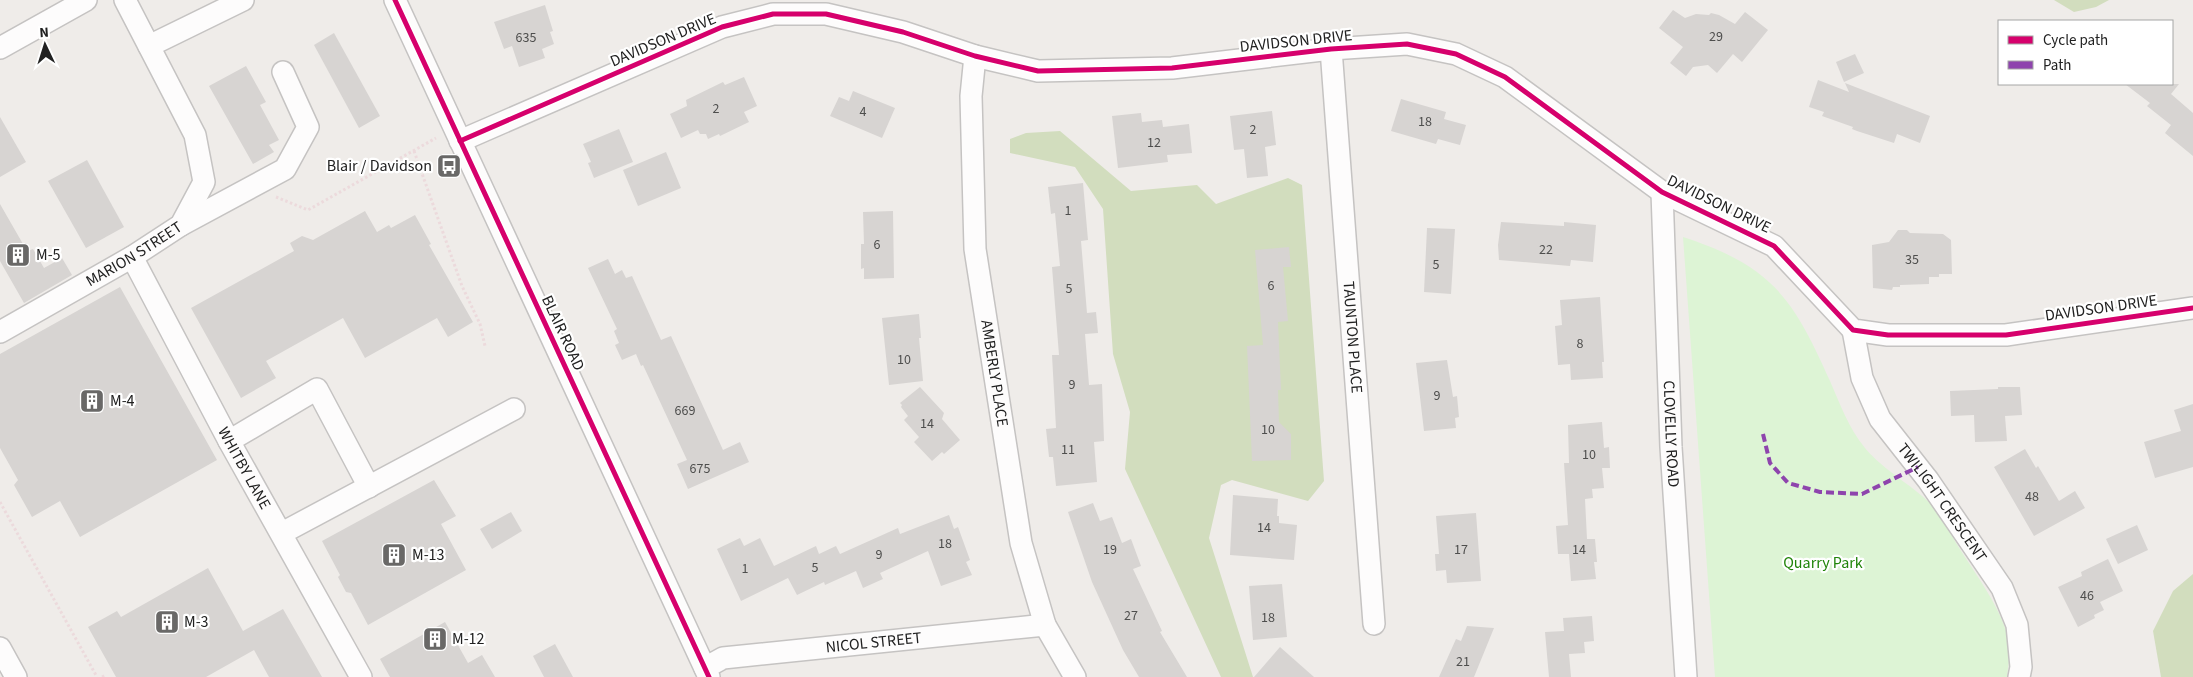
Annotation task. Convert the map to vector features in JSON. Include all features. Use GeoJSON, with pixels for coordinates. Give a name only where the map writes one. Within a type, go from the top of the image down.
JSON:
{"type":"FeatureCollection","features":[{"type":"Feature","properties":{"kind":"street"},"geometry":{"type":"LineString","coordinates":[[0,48],[86,0]]}},
{"type":"Feature","properties":{"kind":"street","name":"MARION STREET"},"geometry":{"type":"LineString","coordinates":[[0,332],[132,257],[181,225],[204,182],[195,135],[125,0]]}},
{"type":"Feature","properties":{"kind":"street"},"geometry":{"type":"LineString","coordinates":[[149,46],[243,0]]}},
{"type":"Feature","properties":{"kind":"street","name":"BLAIR ROAD"},"geometry":{"type":"LineString","coordinates":[[395,0],[707,672]]}},
{"type":"Feature","properties":{"kind":"street","name":"DAVIDSON DRIVE"},"geometry":{"type":"LineString","coordinates":[[457,135],[722,27],[773,14],[826,14],[903,32],[974,56],[1038,71],[1172,68],[1331,49],[1407,44],[1456,54],[1505,77],[1662,192],[1774,246],[1853,330],[1888,335],[2006,335],[2193,308]]}},
{"type":"Feature","properties":{"kind":"street","name":"TAUNTON PLACE"},"geometry":{"type":"LineString","coordinates":[[1331,49],[1374,624]]}},
{"type":"Feature","properties":{"kind":"street","name":"AMBERLY PLACE"},"geometry":{"type":"LineString","coordinates":[[974,56],[971,96],[975,248],[1021,543],[1045,625],[1075,677]]}},
{"type":"Feature","properties":{"kind":"street"},"geometry":{"type":"LineString","coordinates":[[181,225],[285,169],[308,127],[283,72]]}},
{"type":"Feature","properties":{"kind":"street","name":"CLOVELLY ROAD"},"geometry":{"type":"LineString","coordinates":[[1662,192],[1671,447],[1686,677]]}},
{"type":"Feature","properties":{"kind":"street","name":"WHITBY LANE"},"geometry":{"type":"LineString","coordinates":[[132,257],[229,441],[361,677]]}},
{"type":"Feature","properties":{"kind":"street","name":"TWILIGHT CRESCENT"},"geometry":{"type":"LineString","coordinates":[[1853,330],[1862,378],[1880,419],[1928,480],[2002,588],[2016,625],[2021,667],[2019,677]]}},
{"type":"Feature","properties":{"kind":"street"},"geometry":{"type":"LineString","coordinates":[[229,441],[317,389],[368,487]]}},
{"type":"Feature","properties":{"kind":"street"},"geometry":{"type":"LineString","coordinates":[[282,533],[514,409]]}},
{"type":"Feature","properties":{"kind":"street","name":"NICOL STREET"},"geometry":{"type":"LineString","coordinates":[[707,672],[723,658],[1045,625]]}},
{"type":"Feature","properties":{"kind":"street"},"geometry":{"type":"LineString","coordinates":[[0,648],[16,677]]}},
{"type":"Feature","properties":{"kind":"path"},"geometry":{"type":"LineString","coordinates":[[275,196],[308,210],[414,150],[457,135]]}},
{"type":"Feature","properties":{"kind":"path"},"geometry":{"type":"LineString","coordinates":[[414,150],[462,286],[480,324],[486,346]]}},
{"type":"Feature","properties":{"kind":"path"},"geometry":{"type":"LineString","coordinates":[[0,502],[97,677]]}},
{"type":"Feature","properties":{"kind":"green space"},"geometry":{"type":"Polygon","coordinates":[[[2054,0],[2109,0],[2096,7],[2074,12],[2054,0]]]}},
{"type":"Feature","properties":{"kind":"green space"},"geometry":{"type":"Polygon","coordinates":[[[1060,131],[1131,191],[1197,185],[1216,204],[1288,178],[1302,185],[1324,481],[1308,501],[1232,480],[1221,485],[1209,538],[1253,677],[1221,677],[1125,469],[1130,412],[1113,354],[1103,209],[1075,167],[1010,153],[1010,139],[1026,133],[1060,131]]]}},
{"type":"Feature","properties":{"kind":"green space","name":"Quarry Park"},"geometry":{"type":"Polygon","coordinates":[[[1683,237],[1713,248],[1759,273],[1791,307],[1817,352],[1845,416],[1859,441],[1882,465],[1920,494],[1937,510],[1988,593],[2001,618],[2009,643],[2010,656],[2007,677],[1715,677],[1683,237]]]}},
{"type":"Feature","properties":{"kind":"green space"},"geometry":{"type":"Polygon","coordinates":[[[2193,574],[2193,677],[2161,677],[2153,631],[2173,591],[2193,574]]]}},
{"type":"Feature","properties":{"kind":"building"},"geometry":{"type":"Polygon","coordinates":[[[545,5],[553,31],[550,32],[554,44],[542,49],[545,58],[519,67],[512,46],[504,49],[494,22],[545,5]]]}},
{"type":"Feature","properties":{"kind":"building"},"geometry":{"type":"Polygon","coordinates":[[[1673,10],[1685,18],[1696,14],[1709,15],[1711,13],[1719,15],[1735,24],[1745,12],[1768,30],[1742,62],[1733,54],[1717,73],[1708,65],[1693,67],[1686,76],[1670,63],[1683,47],[1659,28],[1673,10]]]}},
{"type":"Feature","properties":{"kind":"building"},"geometry":{"type":"Polygon","coordinates":[[[334,33],[380,116],[359,128],[314,45],[334,33]]]}},
{"type":"Feature","properties":{"kind":"building"},"geometry":{"type":"Polygon","coordinates":[[[1855,54],[1864,73],[1844,82],[1836,62],[1855,54]]]}},
{"type":"Feature","properties":{"kind":"building"},"geometry":{"type":"Polygon","coordinates":[[[246,66],[266,102],[260,105],[279,140],[269,145],[274,152],[253,164],[209,86],[246,66]]]}},
{"type":"Feature","properties":{"kind":"building"},"geometry":{"type":"Polygon","coordinates":[[[744,77],[757,106],[744,112],[749,122],[720,136],[719,134],[708,139],[706,134],[700,134],[698,130],[681,138],[670,114],[687,106],[686,100],[723,82],[725,85],[744,77]]]}},
{"type":"Feature","properties":{"kind":"building"},"geometry":{"type":"Polygon","coordinates":[[[1818,80],[1849,92],[1845,83],[1930,116],[1920,143],[1897,134],[1894,143],[1857,131],[1852,129],[1853,127],[1822,116],[1824,112],[1809,107],[1818,80]]]}},
{"type":"Feature","properties":{"kind":"building"},"geometry":{"type":"Polygon","coordinates":[[[2179,84],[2171,94],[2193,113],[2193,156],[2165,133],[2171,125],[2147,106],[2150,103],[2126,85],[2179,84]]]}},
{"type":"Feature","properties":{"kind":"building"},"geometry":{"type":"Polygon","coordinates":[[[853,91],[895,108],[882,138],[830,116],[839,97],[849,101],[853,91]]]}},
{"type":"Feature","properties":{"kind":"building"},"geometry":{"type":"Polygon","coordinates":[[[1401,99],[1446,112],[1444,119],[1466,125],[1460,145],[1438,139],[1436,144],[1391,131],[1401,99]]]}},
{"type":"Feature","properties":{"kind":"building"},"geometry":{"type":"Polygon","coordinates":[[[1272,111],[1276,145],[1265,147],[1268,176],[1247,178],[1244,149],[1234,150],[1230,116],[1272,111]]]}},
{"type":"Feature","properties":{"kind":"building"},"geometry":{"type":"Polygon","coordinates":[[[1141,113],[1142,122],[1162,120],[1163,127],[1189,124],[1192,153],[1167,155],[1168,162],[1118,168],[1112,116],[1141,113]]]}},
{"type":"Feature","properties":{"kind":"building"},"geometry":{"type":"Polygon","coordinates":[[[0,117],[26,162],[0,177],[0,117]]]}},
{"type":"Feature","properties":{"kind":"building"},"geometry":{"type":"Polygon","coordinates":[[[619,129],[633,162],[594,178],[588,163],[591,162],[583,144],[619,129]]]}},
{"type":"Feature","properties":{"kind":"building"},"geometry":{"type":"Polygon","coordinates":[[[666,152],[681,188],[638,206],[623,170],[666,152]]]}},
{"type":"Feature","properties":{"kind":"building"},"geometry":{"type":"Polygon","coordinates":[[[87,160],[124,227],[86,248],[48,181],[87,160]]]}},
{"type":"Feature","properties":{"kind":"building"},"geometry":{"type":"Polygon","coordinates":[[[1083,183],[1088,240],[1081,241],[1087,313],[1096,312],[1098,333],[1085,334],[1089,385],[1102,384],[1104,441],[1094,442],[1097,482],[1056,486],[1053,457],[1049,457],[1046,429],[1056,428],[1052,355],[1059,355],[1052,267],[1060,266],[1055,213],[1051,214],[1048,187],[1083,183]]]}},
{"type":"Feature","properties":{"kind":"building","name":"M-5"},"geometry":{"type":"Polygon","coordinates":[[[0,204],[27,251],[33,249],[44,268],[62,258],[72,275],[24,303],[0,261],[0,204]]]}},
{"type":"Feature","properties":{"kind":"building"},"geometry":{"type":"Polygon","coordinates":[[[365,211],[377,232],[389,225],[391,228],[415,215],[431,244],[429,245],[473,322],[448,337],[437,318],[365,358],[343,318],[266,361],[276,378],[241,398],[191,308],[294,251],[290,243],[302,236],[313,240],[365,211]]]}},
{"type":"Feature","properties":{"kind":"building"},"geometry":{"type":"Polygon","coordinates":[[[893,211],[894,278],[864,279],[864,268],[861,269],[861,244],[864,244],[863,212],[893,211]]]}},
{"type":"Feature","properties":{"kind":"building"},"geometry":{"type":"Polygon","coordinates":[[[1501,222],[1564,226],[1564,222],[1596,225],[1593,262],[1571,260],[1570,266],[1499,260],[1498,245],[1501,222]]]}},
{"type":"Feature","properties":{"kind":"building"},"geometry":{"type":"Polygon","coordinates":[[[1427,228],[1455,229],[1451,294],[1424,292],[1427,228]]]}},
{"type":"Feature","properties":{"kind":"building"},"geometry":{"type":"Polygon","coordinates":[[[1898,230],[1907,230],[1910,233],[1943,234],[1951,240],[1952,274],[1939,274],[1939,277],[1929,277],[1929,284],[1900,285],[1900,287],[1893,287],[1892,290],[1873,288],[1872,245],[1889,242],[1898,230]]]}},
{"type":"Feature","properties":{"kind":"building"},"geometry":{"type":"Polygon","coordinates":[[[1289,247],[1291,267],[1283,267],[1288,321],[1278,322],[1281,390],[1278,390],[1279,422],[1291,434],[1291,460],[1252,461],[1247,346],[1263,345],[1255,250],[1289,247]]]}},
{"type":"Feature","properties":{"kind":"building"},"geometry":{"type":"Polygon","coordinates":[[[608,259],[615,274],[622,270],[626,278],[632,276],[661,340],[671,336],[723,450],[740,442],[749,462],[688,489],[677,464],[687,460],[643,365],[641,366],[636,354],[622,360],[615,345],[619,343],[614,331],[617,329],[588,268],[608,259]]]}},
{"type":"Feature","properties":{"kind":"building","name":"M-4"},"geometry":{"type":"Polygon","coordinates":[[[120,287],[217,460],[80,537],[60,501],[32,517],[14,485],[18,480],[0,448],[0,354],[120,287]]]}},
{"type":"Feature","properties":{"kind":"building"},"geometry":{"type":"Polygon","coordinates":[[[1600,297],[1604,362],[1602,362],[1603,378],[1571,380],[1570,364],[1558,365],[1555,326],[1562,325],[1560,300],[1600,297]]]}},
{"type":"Feature","properties":{"kind":"building"},"geometry":{"type":"Polygon","coordinates":[[[919,314],[923,381],[889,385],[882,318],[919,314]]]}},
{"type":"Feature","properties":{"kind":"building"},"geometry":{"type":"Polygon","coordinates":[[[1447,360],[1453,397],[1457,396],[1459,417],[1455,418],[1456,428],[1424,431],[1416,363],[1447,360]]]}},
{"type":"Feature","properties":{"kind":"building"},"geometry":{"type":"Polygon","coordinates":[[[920,387],[944,413],[942,419],[960,440],[944,454],[942,452],[932,461],[914,442],[919,437],[904,420],[908,416],[900,403],[920,387]]]}},
{"type":"Feature","properties":{"kind":"building"},"geometry":{"type":"Polygon","coordinates":[[[1998,387],[2020,387],[2022,415],[2005,416],[2007,441],[1975,442],[1974,415],[1951,416],[1950,391],[1998,389],[1998,387]]]}},
{"type":"Feature","properties":{"kind":"building"},"geometry":{"type":"Polygon","coordinates":[[[2193,404],[2193,467],[2155,478],[2144,442],[2181,431],[2174,410],[2193,404]]]}},
{"type":"Feature","properties":{"kind":"building"},"geometry":{"type":"Polygon","coordinates":[[[1602,422],[1604,448],[1609,447],[1610,468],[1602,468],[1604,488],[1592,489],[1593,498],[1585,499],[1587,539],[1595,539],[1597,562],[1594,562],[1596,579],[1571,581],[1569,554],[1558,554],[1556,526],[1568,525],[1564,463],[1569,463],[1568,425],[1602,422]]]}},
{"type":"Feature","properties":{"kind":"building"},"geometry":{"type":"Polygon","coordinates":[[[2025,449],[2036,468],[2038,466],[2059,501],[2075,491],[2085,508],[2034,536],[1994,467],[2025,449]]]}},
{"type":"Feature","properties":{"kind":"building","name":"M-13"},"geometry":{"type":"Polygon","coordinates":[[[434,480],[456,516],[441,524],[466,570],[368,625],[351,593],[346,592],[338,577],[340,575],[322,541],[434,480]]]}},
{"type":"Feature","properties":{"kind":"building"},"geometry":{"type":"Polygon","coordinates":[[[1233,495],[1278,499],[1277,516],[1279,516],[1279,523],[1297,525],[1294,560],[1230,555],[1233,495]]]}},
{"type":"Feature","properties":{"kind":"building"},"geometry":{"type":"Polygon","coordinates":[[[1093,503],[1100,521],[1112,517],[1122,543],[1131,539],[1141,566],[1133,569],[1162,631],[1160,632],[1187,677],[1139,677],[1123,650],[1092,582],[1068,512],[1093,503]]]}},
{"type":"Feature","properties":{"kind":"building"},"geometry":{"type":"Polygon","coordinates":[[[511,512],[522,531],[492,549],[480,529],[511,512]]]}},
{"type":"Feature","properties":{"kind":"building"},"geometry":{"type":"Polygon","coordinates":[[[1476,513],[1481,581],[1447,583],[1446,570],[1436,571],[1435,554],[1439,554],[1436,516],[1476,513]]]}},
{"type":"Feature","properties":{"kind":"building"},"geometry":{"type":"Polygon","coordinates":[[[949,515],[954,529],[958,527],[970,560],[966,562],[972,575],[941,586],[928,551],[880,573],[883,579],[863,588],[856,571],[825,585],[824,582],[797,595],[788,578],[741,601],[717,549],[740,538],[744,546],[760,538],[774,566],[816,546],[819,554],[836,546],[840,554],[898,528],[900,534],[949,515]]]}},
{"type":"Feature","properties":{"kind":"building"},"geometry":{"type":"Polygon","coordinates":[[[2137,525],[2148,550],[2118,564],[2106,539],[2137,525]]]}},
{"type":"Feature","properties":{"kind":"building"},"geometry":{"type":"Polygon","coordinates":[[[2108,559],[2123,591],[2100,602],[2104,610],[2094,615],[2095,618],[2078,627],[2058,587],[2082,576],[2081,572],[2108,559]]]}},
{"type":"Feature","properties":{"kind":"building","name":"M-3"},"geometry":{"type":"Polygon","coordinates":[[[208,568],[243,631],[283,609],[322,677],[269,677],[254,650],[206,677],[116,677],[88,627],[117,611],[121,617],[208,568]]]}},
{"type":"Feature","properties":{"kind":"building"},"geometry":{"type":"Polygon","coordinates":[[[1282,584],[1287,637],[1253,640],[1249,586],[1282,584]]]}},
{"type":"Feature","properties":{"kind":"building"},"geometry":{"type":"Polygon","coordinates":[[[1592,616],[1594,641],[1584,642],[1585,653],[1569,654],[1571,677],[1549,677],[1545,632],[1564,631],[1563,618],[1592,616]]]}},
{"type":"Feature","properties":{"kind":"building","name":"M-12"},"geometry":{"type":"Polygon","coordinates":[[[445,622],[468,663],[482,655],[495,677],[390,677],[380,659],[445,622]]]}},
{"type":"Feature","properties":{"kind":"building"},"geometry":{"type":"Polygon","coordinates":[[[1467,626],[1494,628],[1474,677],[1439,677],[1456,639],[1461,641],[1467,626]]]}},
{"type":"Feature","properties":{"kind":"building"},"geometry":{"type":"Polygon","coordinates":[[[555,644],[573,677],[544,677],[533,656],[555,644]]]}},
{"type":"Feature","properties":{"kind":"building"},"geometry":{"type":"Polygon","coordinates":[[[1280,647],[1314,677],[1254,677],[1280,647]]]}},
{"type":"Feature","properties":{"kind":"marked path"},"geometry":{"type":"LineString","coordinates":[[1763,434],[1770,463],[1788,483],[1820,492],[1862,494],[1918,467]]}},
{"type":"Feature","properties":{"kind":"cycle path"},"geometry":{"type":"LineString","coordinates":[[395,0],[709,677]]}},
{"type":"Feature","properties":{"kind":"cycle path"},"geometry":{"type":"LineString","coordinates":[[460,141],[722,27],[773,14],[826,14],[903,32],[975,56],[1038,71],[1172,68],[1331,49],[1407,44],[1456,54],[1505,77],[1662,192],[1774,246],[1853,330],[1888,335],[2006,335],[2193,308]]}},
{"type":"Feature","properties":{"kind":"place","name":"Blair / Davidson"},"geometry":{"type":"Point","coordinates":[449,166]}},
{"type":"Feature","properties":{"kind":"place","name":"M-5"},"geometry":{"type":"Point","coordinates":[18,255]}},
{"type":"Feature","properties":{"kind":"place","name":"M-4"},"geometry":{"type":"Point","coordinates":[92,401]}},
{"type":"Feature","properties":{"kind":"place","name":"M-13"},"geometry":{"type":"Point","coordinates":[394,555]}},
{"type":"Feature","properties":{"kind":"place","name":"M-3"},"geometry":{"type":"Point","coordinates":[167,622]}},
{"type":"Feature","properties":{"kind":"place","name":"M-12"},"geometry":{"type":"Point","coordinates":[435,639]}}]}
